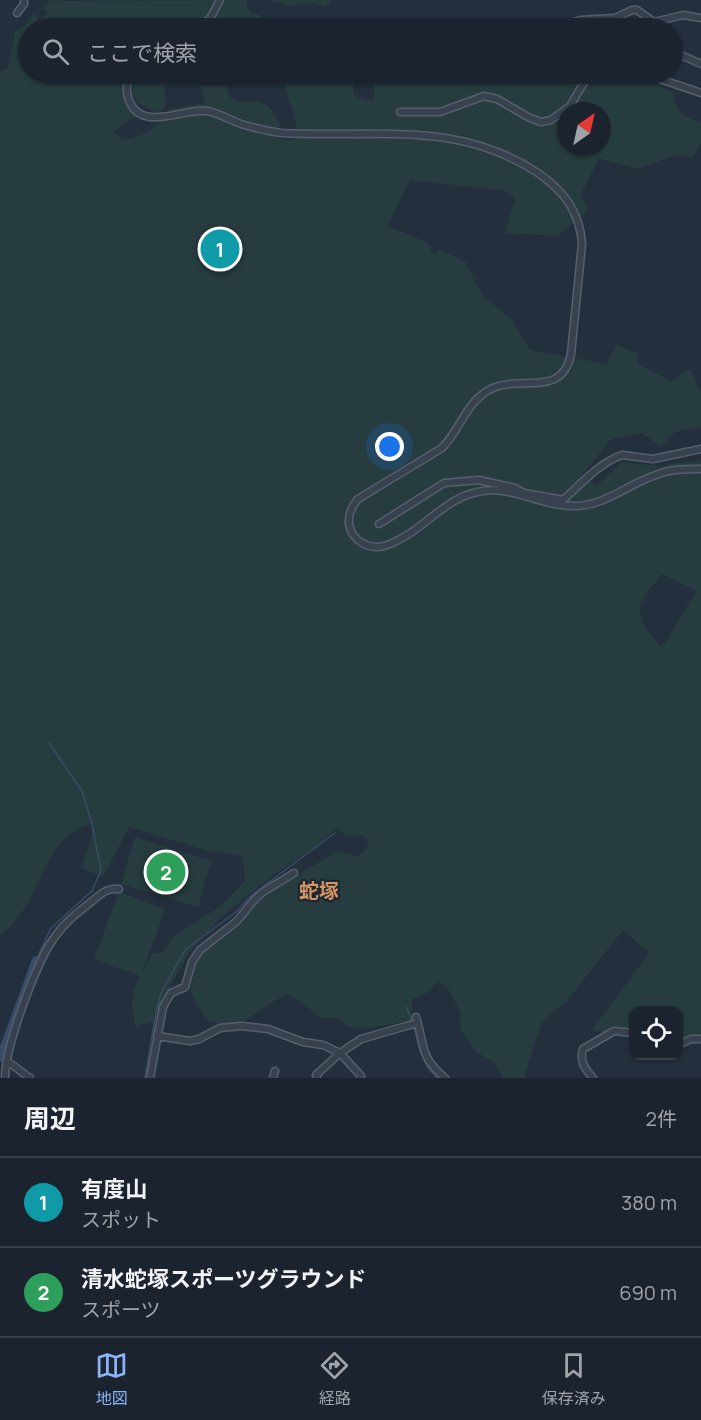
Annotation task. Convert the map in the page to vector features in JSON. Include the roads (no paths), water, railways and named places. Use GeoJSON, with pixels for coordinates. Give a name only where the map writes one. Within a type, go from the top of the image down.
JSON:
{"type":"FeatureCollection","features":[{"type":"Feature","properties":{"kind":"street"},"geometry":{"type":"LineString","coordinates":[[17,13],[24,0]]}},
{"type":"Feature","properties":{"kind":"street"},"geometry":{"type":"LineString","coordinates":[[210,18],[220,0]]}},
{"type":"Feature","properties":{"kind":"street"},"geometry":{"type":"LineString","coordinates":[[615,18],[632,10],[637,10],[648,18]]}},
{"type":"Feature","properties":{"kind":"street"},"geometry":{"type":"LineString","coordinates":[[671,18],[683,15],[701,18]]}},
{"type":"Feature","properties":{"kind":"street"},"geometry":{"type":"LineString","coordinates":[[683,56],[701,64]]}},
{"type":"Feature","properties":{"kind":"street"},"geometry":{"type":"LineString","coordinates":[[127,84],[127,95],[131,105],[139,113],[149,117],[206,111],[243,124],[282,133],[434,135],[459,139],[490,148],[530,167],[564,195],[574,210],[580,226],[581,256],[569,363],[561,376],[540,383],[501,385],[481,395],[467,410],[442,448],[358,499],[350,516],[350,526],[355,537],[367,546],[385,546],[395,542],[457,500],[477,492],[508,492],[551,505],[579,506],[603,501],[656,475],[701,469]]}},
{"type":"Feature","properties":{"kind":"street"},"geometry":{"type":"LineString","coordinates":[[399,112],[440,112],[484,96],[497,99],[541,122],[551,120],[570,106],[583,84]]}},
{"type":"Feature","properties":{"kind":"street"},"geometry":{"type":"LineString","coordinates":[[674,84],[701,93]]}},
{"type":"Feature","properties":{"kind":"street"},"geometry":{"type":"LineString","coordinates":[[379,524],[444,483],[479,480],[515,488],[524,493],[563,500],[603,464],[618,456],[653,459],[701,449]]}},
{"type":"Feature","properties":{"kind":"street"},"geometry":{"type":"LineString","coordinates":[[150,1078],[163,1007],[174,991],[185,987],[192,962],[200,950],[237,921],[263,891],[294,873]]}},
{"type":"Feature","properties":{"kind":"street"},"geometry":{"type":"LineString","coordinates":[[5,1078],[5,1056],[38,969],[54,938],[67,922],[105,891],[119,889]]}},
{"type":"Feature","properties":{"kind":"street"},"geometry":{"type":"LineString","coordinates":[[317,1078],[316,1075],[328,1062],[360,1039],[416,1020],[427,1059],[432,1067],[445,1078]]}},
{"type":"Feature","properties":{"kind":"street"},"geometry":{"type":"LineString","coordinates":[[157,1036],[190,1041],[220,1028],[242,1026],[268,1029],[303,1042],[323,1045],[340,1053],[360,1078]]}},
{"type":"Feature","properties":{"kind":"street"},"geometry":{"type":"LineString","coordinates":[[593,1078],[583,1064],[581,1058],[583,1049],[614,1031],[629,1033]]}},
{"type":"Feature","properties":{"kind":"street"},"geometry":{"type":"LineString","coordinates":[[683,1043],[691,1039],[701,1039]]}},
{"type":"Feature","properties":{"kind":"street"},"geometry":{"type":"LineString","coordinates":[[5,1056],[30,1078]]}},
{"type":"Feature","properties":{"kind":"waterway"},"geometry":{"type":"LineString","coordinates":[[36,960],[51,928],[92,891],[101,870],[91,820],[82,791],[49,743]]}},
{"type":"Feature","properties":{"kind":"waterway"},"geometry":{"type":"LineString","coordinates":[[145,1078],[161,993],[185,950],[236,912],[265,885],[335,833]]}},
{"type":"Feature","properties":{"kind":"waterway"},"geometry":{"type":"LineString","coordinates":[[0,1058],[36,960]]}},
{"type":"Feature","properties":{"kind":"waterway"},"geometry":{"type":"LineString","coordinates":[[406,1007],[413,1022]]}},
{"type":"Feature","properties":{"kind":"waterway"},"geometry":{"type":"LineString","coordinates":[[414,1027],[424,1061],[437,1078]]}},
{"type":"Feature","properties":{"kind":"place","name":"有度山"},"geometry":{"type":"Point","coordinates":[220,249]}},
{"type":"Feature","properties":{"kind":"place","name":"清水蛇塚スポーツグラウンド"},"geometry":{"type":"Point","coordinates":[166,872]}},
{"type":"Feature","properties":{"kind":"district","name":"蛇塚"},"geometry":{"type":"Point","coordinates":[319,891]}}]}
